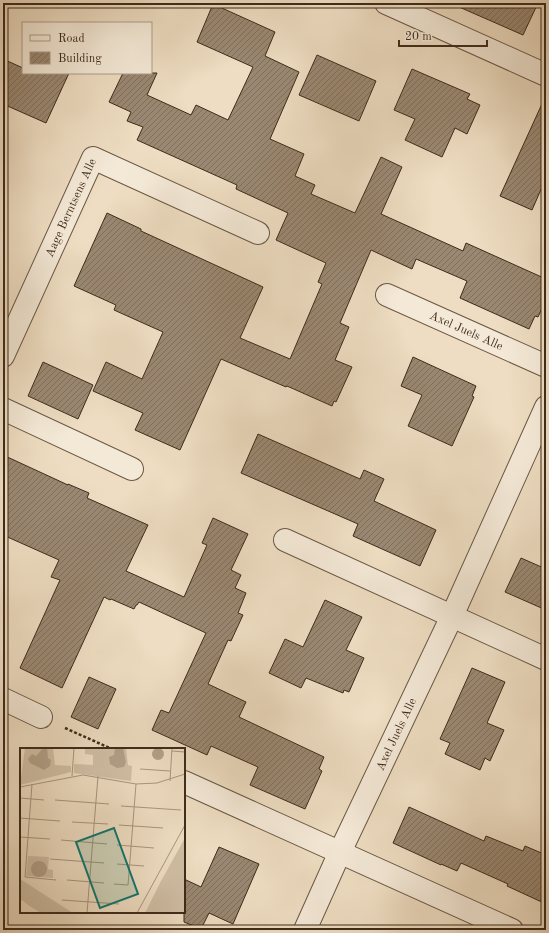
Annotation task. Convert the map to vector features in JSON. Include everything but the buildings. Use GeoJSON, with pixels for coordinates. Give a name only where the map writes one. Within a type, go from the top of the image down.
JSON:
{"type":"FeatureCollection","features":[{"type":"Feature","properties":{"kind":"street"},"geometry":{"type":"LineString","coordinates":[[386,3],[546,75]]}},
{"type":"Feature","properties":{"kind":"street","name":"Aage Berntsens Alle"},"geometry":{"type":"LineString","coordinates":[[3,356],[93,158],[258,233]]}},
{"type":"Feature","properties":{"kind":"street","name":"Axel Juels Alle"},"geometry":{"type":"LineString","coordinates":[[387,295],[546,366]]}},
{"type":"Feature","properties":{"kind":"street","name":"Axel Juels Alle"},"geometry":{"type":"LineString","coordinates":[[305,930],[340,852],[452,616],[546,407]]}},
{"type":"Feature","properties":{"kind":"street"},"geometry":{"type":"LineString","coordinates":[[3,409],[132,469]]}},
{"type":"Feature","properties":{"kind":"street"},"geometry":{"type":"LineString","coordinates":[[285,540],[546,659]]}},
{"type":"Feature","properties":{"kind":"street"},"geometry":{"type":"LineString","coordinates":[[3,700],[41,717]]}},
{"type":"Feature","properties":{"kind":"street"},"geometry":{"type":"LineString","coordinates":[[185,782],[512,930]]}},
{"type":"Feature","properties":{"kind":"path"},"geometry":{"type":"LineString","coordinates":[[41,717],[110,748]]}}]}
